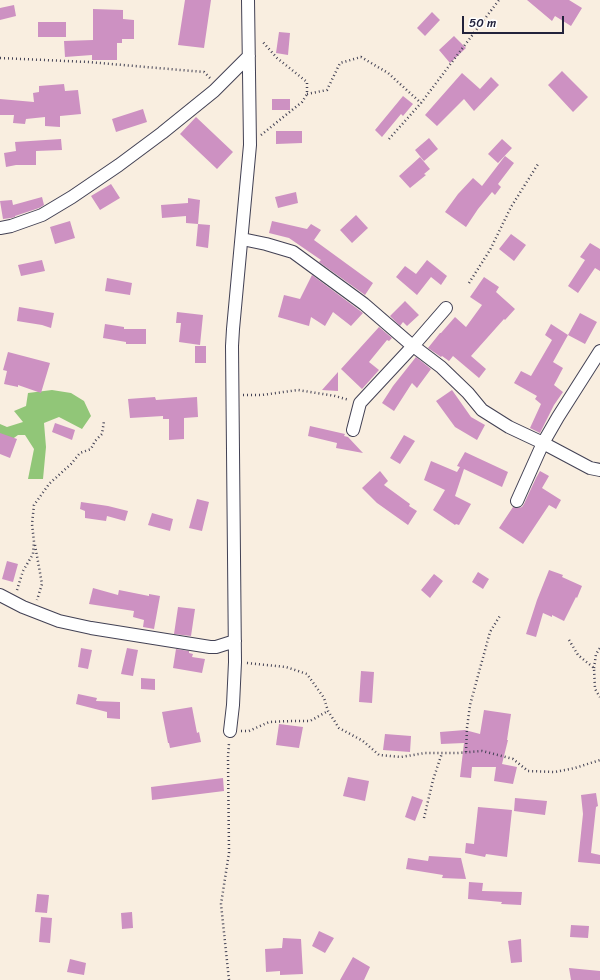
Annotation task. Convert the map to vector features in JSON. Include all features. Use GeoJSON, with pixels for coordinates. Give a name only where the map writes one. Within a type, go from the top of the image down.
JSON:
{"type":"FeatureCollection","features":[{"type":"Feature","properties":{"kind":"street"},"geometry":{"type":"LineString","coordinates":[[230,731],[235,662],[233,329],[250,145],[248,0]]}},
{"type":"Feature","properties":{"kind":"street"},"geometry":{"type":"LineString","coordinates":[[0,228],[11,226],[42,215],[72,197],[119,165],[162,133],[220,86],[249,56]]}},
{"type":"Feature","properties":{"kind":"street"},"geometry":{"type":"LineString","coordinates":[[242,239],[293,252],[364,304],[413,346],[441,367],[465,390],[482,410],[509,427],[590,468],[600,470]]}},
{"type":"Feature","properties":{"kind":"street"},"geometry":{"type":"LineString","coordinates":[[353,430],[360,403],[446,308]]}},
{"type":"Feature","properties":{"kind":"street"},"geometry":{"type":"LineString","coordinates":[[517,501],[543,443],[558,416],[600,351]]}},
{"type":"Feature","properties":{"kind":"street"},"geometry":{"type":"LineString","coordinates":[[0,595],[58,621],[91,628],[216,647],[235,641]]}},
{"type":"Feature","properties":{"kind":"path"},"geometry":{"type":"LineString","coordinates":[[389,139],[421,104],[499,0]]}},
{"type":"Feature","properties":{"kind":"path"},"geometry":{"type":"LineString","coordinates":[[248,29],[257,36],[277,58],[307,82],[307,94],[302,102],[250,145]]}},
{"type":"Feature","properties":{"kind":"path"},"geometry":{"type":"LineString","coordinates":[[307,94],[327,90],[340,63],[360,57],[388,73],[421,104]]}},
{"type":"Feature","properties":{"kind":"path"},"geometry":{"type":"LineString","coordinates":[[0,58],[88,62],[204,72],[220,86]]}},
{"type":"Feature","properties":{"kind":"path"},"geometry":{"type":"LineString","coordinates":[[469,283],[490,250],[511,207],[538,164]]}},
{"type":"Feature","properties":{"kind":"path"},"geometry":{"type":"LineString","coordinates":[[233,395],[262,395],[298,390],[335,396],[360,403]]}},
{"type":"Feature","properties":{"kind":"path"},"geometry":{"type":"LineString","coordinates":[[35,612],[42,584],[32,524],[34,505],[49,484],[72,464],[80,453],[91,449],[95,441],[102,434],[104,420]]}},
{"type":"Feature","properties":{"kind":"path"},"geometry":{"type":"LineString","coordinates":[[13,602],[23,571],[33,554],[34,542]]}},
{"type":"Feature","properties":{"kind":"path"},"geometry":{"type":"LineString","coordinates":[[466,752],[470,705],[490,632],[501,614]]}},
{"type":"Feature","properties":{"kind":"path"},"geometry":{"type":"LineString","coordinates":[[569,640],[578,655],[594,668]]}},
{"type":"Feature","properties":{"kind":"path"},"geometry":{"type":"LineString","coordinates":[[600,648],[596,654],[594,668],[595,689],[600,697]]}},
{"type":"Feature","properties":{"kind":"path"},"geometry":{"type":"LineString","coordinates":[[235,662],[286,667],[308,674],[324,698],[328,711],[339,728],[363,741],[379,755],[401,757],[425,753],[482,751],[513,759],[528,771],[555,772],[575,768],[600,760]]}},
{"type":"Feature","properties":{"kind":"path"},"geometry":{"type":"LineString","coordinates":[[229,980],[221,904],[229,853],[228,757],[230,731],[249,731],[269,722],[310,721],[328,711]]}},
{"type":"Feature","properties":{"kind":"path"},"geometry":{"type":"LineString","coordinates":[[424,818],[433,780],[442,753]]}},
{"type":"Feature","properties":{"kind":"green space"},"geometry":{"type":"Polygon","coordinates":[[[52,390],[71,393],[84,401],[91,416],[82,429],[59,417],[44,423],[46,447],[43,479],[28,479],[34,449],[25,435],[18,435],[0,448],[0,424],[7,427],[23,422],[14,411],[26,406],[28,393],[52,390]]]}},
{"type":"Feature","properties":{"kind":"building"},"geometry":{"type":"Polygon","coordinates":[[[185,0],[211,0],[204,48],[178,45],[185,0]]]}},
{"type":"Feature","properties":{"kind":"building"},"geometry":{"type":"Polygon","coordinates":[[[527,0],[569,0],[582,8],[571,26],[555,16],[552,21],[527,0]]]}},
{"type":"Feature","properties":{"kind":"building"},"geometry":{"type":"Polygon","coordinates":[[[14,5],[16,16],[0,20],[0,8],[14,5]]]}},
{"type":"Feature","properties":{"kind":"building"},"geometry":{"type":"Polygon","coordinates":[[[93,9],[123,10],[123,19],[134,20],[134,39],[122,39],[122,43],[117,43],[117,60],[92,60],[92,55],[65,57],[64,41],[93,40],[93,9]]]}},
{"type":"Feature","properties":{"kind":"building"},"geometry":{"type":"Polygon","coordinates":[[[432,12],[440,20],[425,36],[417,28],[432,12]]]}},
{"type":"Feature","properties":{"kind":"building"},"geometry":{"type":"Polygon","coordinates":[[[38,22],[66,22],[66,37],[38,37],[38,22]]]}},
{"type":"Feature","properties":{"kind":"building"},"geometry":{"type":"Polygon","coordinates":[[[279,32],[290,33],[288,55],[276,53],[279,32]]]}},
{"type":"Feature","properties":{"kind":"building"},"geometry":{"type":"Polygon","coordinates":[[[454,36],[466,48],[450,63],[439,50],[454,36]]]}},
{"type":"Feature","properties":{"kind":"building"},"geometry":{"type":"Polygon","coordinates":[[[562,71],[588,97],[573,112],[548,85],[562,71]]]}},
{"type":"Feature","properties":{"kind":"building"},"geometry":{"type":"Polygon","coordinates":[[[462,73],[480,89],[491,77],[499,85],[474,111],[464,99],[437,126],[425,115],[462,73]]]}},
{"type":"Feature","properties":{"kind":"building"},"geometry":{"type":"Polygon","coordinates":[[[64,84],[65,91],[78,90],[81,114],[60,116],[60,127],[45,126],[45,117],[26,119],[25,124],[13,123],[14,115],[0,115],[0,99],[34,102],[33,93],[39,92],[39,86],[64,84]]]}},
{"type":"Feature","properties":{"kind":"building"},"geometry":{"type":"Polygon","coordinates":[[[403,96],[413,104],[403,116],[401,114],[382,137],[375,130],[403,96]]]}},
{"type":"Feature","properties":{"kind":"building"},"geometry":{"type":"Polygon","coordinates":[[[272,99],[290,99],[290,110],[272,110],[272,99]]]}},
{"type":"Feature","properties":{"kind":"building"},"geometry":{"type":"Polygon","coordinates":[[[143,109],[147,122],[116,132],[112,119],[143,109]]]}},
{"type":"Feature","properties":{"kind":"building"},"geometry":{"type":"Polygon","coordinates":[[[196,117],[233,152],[217,169],[180,134],[196,117]]]}},
{"type":"Feature","properties":{"kind":"building"},"geometry":{"type":"Polygon","coordinates":[[[276,131],[302,131],[302,143],[276,144],[276,131]]]}},
{"type":"Feature","properties":{"kind":"building"},"geometry":{"type":"Polygon","coordinates":[[[429,138],[438,149],[424,161],[415,150],[429,138]]]}},
{"type":"Feature","properties":{"kind":"building"},"geometry":{"type":"Polygon","coordinates":[[[61,139],[62,150],[36,151],[36,165],[16,165],[6,167],[4,153],[16,151],[15,142],[61,139]]]}},
{"type":"Feature","properties":{"kind":"building"},"geometry":{"type":"Polygon","coordinates":[[[502,139],[512,148],[498,163],[488,154],[502,139]]]}},
{"type":"Feature","properties":{"kind":"building"},"geometry":{"type":"Polygon","coordinates":[[[505,156],[514,163],[498,184],[501,187],[495,195],[492,192],[466,227],[445,212],[458,194],[473,178],[482,186],[505,156]]]}},
{"type":"Feature","properties":{"kind":"building"},"geometry":{"type":"Polygon","coordinates":[[[420,157],[430,169],[424,174],[426,175],[410,188],[399,176],[420,157]]]}},
{"type":"Feature","properties":{"kind":"building"},"geometry":{"type":"Polygon","coordinates":[[[111,184],[120,198],[100,210],[91,196],[111,184]]]}},
{"type":"Feature","properties":{"kind":"building"},"geometry":{"type":"Polygon","coordinates":[[[296,192],[298,203],[278,208],[275,197],[296,192]]]}},
{"type":"Feature","properties":{"kind":"building"},"geometry":{"type":"Polygon","coordinates":[[[42,197],[44,205],[39,208],[15,217],[3,219],[0,201],[12,200],[13,205],[42,197]]]}},
{"type":"Feature","properties":{"kind":"building"},"geometry":{"type":"Polygon","coordinates":[[[188,198],[200,200],[198,224],[186,223],[186,216],[162,218],[161,205],[188,203],[188,198]]]}},
{"type":"Feature","properties":{"kind":"building"},"geometry":{"type":"Polygon","coordinates":[[[356,215],[368,228],[352,243],[340,230],[356,215]]]}},
{"type":"Feature","properties":{"kind":"building"},"geometry":{"type":"Polygon","coordinates":[[[70,221],[75,238],[55,244],[50,227],[70,221]]]}},
{"type":"Feature","properties":{"kind":"building"},"geometry":{"type":"Polygon","coordinates":[[[272,221],[307,229],[311,224],[321,230],[314,240],[373,283],[365,295],[319,262],[321,260],[289,238],[269,233],[272,221]]]}},
{"type":"Feature","properties":{"kind":"building"},"geometry":{"type":"Polygon","coordinates":[[[198,224],[210,225],[208,248],[196,246],[198,224]]]}},
{"type":"Feature","properties":{"kind":"building"},"geometry":{"type":"Polygon","coordinates":[[[511,234],[526,245],[514,261],[499,249],[511,234]]]}},
{"type":"Feature","properties":{"kind":"building"},"geometry":{"type":"Polygon","coordinates":[[[590,243],[600,249],[600,271],[595,268],[578,293],[568,286],[585,260],[580,257],[590,243]]]}},
{"type":"Feature","properties":{"kind":"building"},"geometry":{"type":"Polygon","coordinates":[[[42,260],[45,271],[21,276],[18,265],[42,260]]]}},
{"type":"Feature","properties":{"kind":"building"},"geometry":{"type":"Polygon","coordinates":[[[427,260],[447,276],[441,285],[431,277],[417,295],[396,277],[405,266],[416,274],[427,260]]]}},
{"type":"Feature","properties":{"kind":"building"},"geometry":{"type":"Polygon","coordinates":[[[312,275],[363,313],[351,326],[333,312],[325,326],[311,317],[309,326],[278,317],[284,295],[300,299],[312,275]]]}},
{"type":"Feature","properties":{"kind":"building"},"geometry":{"type":"Polygon","coordinates":[[[484,277],[499,287],[496,292],[515,309],[471,356],[486,369],[479,378],[453,356],[449,361],[428,348],[455,317],[466,327],[482,305],[470,297],[484,277]]]}},
{"type":"Feature","properties":{"kind":"building"},"geometry":{"type":"Polygon","coordinates":[[[107,278],[132,283],[130,295],[105,291],[107,278]]]}},
{"type":"Feature","properties":{"kind":"building"},"geometry":{"type":"Polygon","coordinates":[[[405,301],[419,315],[407,326],[403,322],[400,326],[390,316],[405,301]]]}},
{"type":"Feature","properties":{"kind":"building"},"geometry":{"type":"Polygon","coordinates":[[[19,307],[54,313],[51,328],[17,321],[19,307]]]}},
{"type":"Feature","properties":{"kind":"building"},"geometry":{"type":"Polygon","coordinates":[[[177,312],[203,315],[200,345],[179,342],[181,323],[176,323],[177,312]]]}},
{"type":"Feature","properties":{"kind":"building"},"geometry":{"type":"Polygon","coordinates":[[[580,313],[597,322],[585,344],[568,335],[580,313]]]}},
{"type":"Feature","properties":{"kind":"building"},"geometry":{"type":"Polygon","coordinates":[[[105,324],[124,327],[124,329],[146,329],[146,344],[126,344],[126,342],[103,338],[105,324]]]}},
{"type":"Feature","properties":{"kind":"building"},"geometry":{"type":"Polygon","coordinates":[[[551,324],[568,335],[553,362],[563,368],[554,385],[563,392],[554,405],[540,433],[530,428],[541,404],[535,399],[537,396],[514,383],[521,371],[531,376],[552,340],[545,335],[551,324]]]}},
{"type":"Feature","properties":{"kind":"building"},"geometry":{"type":"Polygon","coordinates":[[[379,327],[392,338],[389,341],[387,340],[369,362],[379,370],[362,389],[341,369],[379,327]]]}},
{"type":"Feature","properties":{"kind":"building"},"geometry":{"type":"Polygon","coordinates":[[[195,346],[206,346],[206,363],[195,363],[195,346]]]}},
{"type":"Feature","properties":{"kind":"building"},"geometry":{"type":"Polygon","coordinates":[[[8,352],[50,363],[41,393],[18,385],[18,387],[4,384],[7,371],[3,370],[8,352]]]}},
{"type":"Feature","properties":{"kind":"building"},"geometry":{"type":"Polygon","coordinates":[[[416,357],[431,369],[417,388],[412,383],[394,411],[382,403],[393,386],[416,357]]]}},
{"type":"Feature","properties":{"kind":"building"},"geometry":{"type":"Polygon","coordinates":[[[338,372],[338,391],[322,390],[338,372]]]}},
{"type":"Feature","properties":{"kind":"building"},"geometry":{"type":"Polygon","coordinates":[[[452,390],[471,417],[485,425],[477,440],[455,427],[436,401],[452,390]]]}},
{"type":"Feature","properties":{"kind":"building"},"geometry":{"type":"Polygon","coordinates":[[[155,397],[156,400],[197,397],[198,417],[184,418],[184,439],[169,440],[169,419],[163,419],[163,416],[130,418],[128,399],[155,397]]]}},
{"type":"Feature","properties":{"kind":"building"},"geometry":{"type":"Polygon","coordinates":[[[55,423],[75,430],[72,440],[52,432],[55,423]]]}},
{"type":"Feature","properties":{"kind":"building"},"geometry":{"type":"Polygon","coordinates":[[[310,426],[345,434],[344,436],[348,437],[363,453],[336,448],[337,443],[308,436],[310,426]]]}},
{"type":"Feature","properties":{"kind":"building"},"geometry":{"type":"Polygon","coordinates":[[[0,433],[17,439],[10,458],[0,454],[0,433]]]}},
{"type":"Feature","properties":{"kind":"building"},"geometry":{"type":"Polygon","coordinates":[[[404,435],[415,441],[400,464],[390,458],[404,435]]]}},
{"type":"Feature","properties":{"kind":"building"},"geometry":{"type":"Polygon","coordinates":[[[465,452],[508,472],[502,487],[464,469],[455,496],[471,504],[459,525],[455,525],[433,510],[445,490],[424,480],[431,461],[457,472],[460,467],[457,466],[465,452]]]}},
{"type":"Feature","properties":{"kind":"building"},"geometry":{"type":"Polygon","coordinates":[[[380,471],[388,481],[384,485],[417,511],[408,525],[377,503],[362,488],[380,471]]]}},
{"type":"Feature","properties":{"kind":"building"},"geometry":{"type":"Polygon","coordinates":[[[540,471],[549,476],[542,488],[561,500],[556,509],[549,505],[523,544],[499,528],[513,507],[522,507],[540,471]]]}},
{"type":"Feature","properties":{"kind":"building"},"geometry":{"type":"Polygon","coordinates":[[[197,499],[209,502],[202,531],[189,528],[197,499]]]}},
{"type":"Feature","properties":{"kind":"building"},"geometry":{"type":"Polygon","coordinates":[[[81,502],[128,511],[125,521],[107,516],[106,521],[85,518],[85,511],[80,509],[81,502]]]}},
{"type":"Feature","properties":{"kind":"building"},"geometry":{"type":"Polygon","coordinates":[[[152,513],[173,519],[170,531],[148,525],[152,513]]]}},
{"type":"Feature","properties":{"kind":"building"},"geometry":{"type":"Polygon","coordinates":[[[7,561],[18,564],[13,582],[2,579],[7,561]]]}},
{"type":"Feature","properties":{"kind":"building"},"geometry":{"type":"Polygon","coordinates":[[[549,570],[563,575],[562,577],[582,586],[564,621],[552,615],[552,617],[543,613],[536,637],[526,634],[549,570]]]}},
{"type":"Feature","properties":{"kind":"building"},"geometry":{"type":"Polygon","coordinates":[[[478,572],[489,579],[483,589],[472,582],[478,572]]]}},
{"type":"Feature","properties":{"kind":"building"},"geometry":{"type":"Polygon","coordinates":[[[434,574],[443,581],[430,598],[421,590],[434,574]]]}},
{"type":"Feature","properties":{"kind":"building"},"geometry":{"type":"Polygon","coordinates":[[[93,588],[118,595],[119,590],[149,596],[149,594],[160,596],[154,629],[143,627],[144,620],[133,617],[134,611],[89,604],[93,588]]]}},
{"type":"Feature","properties":{"kind":"building"},"geometry":{"type":"Polygon","coordinates":[[[178,607],[195,609],[191,636],[174,634],[178,607]]]}},
{"type":"Feature","properties":{"kind":"building"},"geometry":{"type":"Polygon","coordinates":[[[81,648],[92,650],[88,669],[78,667],[81,648]]]}},
{"type":"Feature","properties":{"kind":"building"},"geometry":{"type":"Polygon","coordinates":[[[127,648],[138,650],[133,676],[121,674],[127,648]]]}},
{"type":"Feature","properties":{"kind":"building"},"geometry":{"type":"Polygon","coordinates":[[[176,649],[189,651],[189,653],[193,654],[192,657],[205,659],[202,673],[173,668],[176,649]]]}},
{"type":"Feature","properties":{"kind":"building"},"geometry":{"type":"Polygon","coordinates":[[[361,671],[374,672],[372,703],[359,702],[361,671]]]}},
{"type":"Feature","properties":{"kind":"building"},"geometry":{"type":"Polygon","coordinates":[[[141,678],[155,679],[155,690],[141,689],[141,678]]]}},
{"type":"Feature","properties":{"kind":"building"},"geometry":{"type":"Polygon","coordinates":[[[78,694],[97,698],[96,701],[120,702],[120,719],[107,718],[107,712],[76,704],[78,694]]]}},
{"type":"Feature","properties":{"kind":"building"},"geometry":{"type":"Polygon","coordinates":[[[192,707],[197,733],[199,732],[201,742],[170,748],[162,712],[192,707]]]}},
{"type":"Feature","properties":{"kind":"building"},"geometry":{"type":"Polygon","coordinates":[[[484,710],[511,714],[508,740],[502,764],[517,767],[513,784],[494,781],[496,767],[472,767],[471,778],[460,777],[464,743],[441,744],[440,732],[465,730],[480,734],[484,710]]]}},
{"type":"Feature","properties":{"kind":"building"},"geometry":{"type":"Polygon","coordinates":[[[279,724],[303,727],[299,748],[276,745],[279,724]]]}},
{"type":"Feature","properties":{"kind":"building"},"geometry":{"type":"Polygon","coordinates":[[[385,734],[411,736],[410,752],[383,750],[385,734]]]}},
{"type":"Feature","properties":{"kind":"building"},"geometry":{"type":"Polygon","coordinates":[[[348,777],[369,781],[365,801],[343,796],[348,777]]]}},
{"type":"Feature","properties":{"kind":"building"},"geometry":{"type":"Polygon","coordinates":[[[223,778],[224,791],[152,800],[151,787],[223,778]]]}},
{"type":"Feature","properties":{"kind":"building"},"geometry":{"type":"Polygon","coordinates":[[[596,793],[598,806],[596,807],[591,853],[600,855],[600,864],[578,862],[583,814],[581,795],[596,793]]]}},
{"type":"Feature","properties":{"kind":"building"},"geometry":{"type":"Polygon","coordinates":[[[412,796],[423,800],[415,821],[405,817],[412,796]]]}},
{"type":"Feature","properties":{"kind":"building"},"geometry":{"type":"Polygon","coordinates":[[[515,798],[547,801],[545,815],[514,811],[515,798]]]}},
{"type":"Feature","properties":{"kind":"building"},"geometry":{"type":"Polygon","coordinates":[[[478,807],[512,810],[507,857],[486,854],[485,857],[465,853],[466,843],[474,844],[478,807]]]}},
{"type":"Feature","properties":{"kind":"building"},"geometry":{"type":"Polygon","coordinates":[[[429,856],[461,858],[466,879],[442,878],[443,875],[406,869],[408,858],[428,861],[429,856]]]}},
{"type":"Feature","properties":{"kind":"building"},"geometry":{"type":"Polygon","coordinates":[[[469,882],[483,883],[482,891],[522,892],[521,905],[501,904],[502,902],[468,899],[469,882]]]}},
{"type":"Feature","properties":{"kind":"building"},"geometry":{"type":"Polygon","coordinates":[[[37,894],[49,895],[47,913],[35,912],[37,894]]]}},
{"type":"Feature","properties":{"kind":"building"},"geometry":{"type":"Polygon","coordinates":[[[132,912],[133,928],[122,929],[121,913],[132,912]]]}},
{"type":"Feature","properties":{"kind":"building"},"geometry":{"type":"Polygon","coordinates":[[[41,917],[52,918],[50,943],[39,942],[41,917]]]}},
{"type":"Feature","properties":{"kind":"building"},"geometry":{"type":"Polygon","coordinates":[[[571,925],[589,926],[588,938],[570,937],[571,925]]]}},
{"type":"Feature","properties":{"kind":"building"},"geometry":{"type":"Polygon","coordinates":[[[319,931],[334,938],[325,953],[312,946],[319,931]]]}},
{"type":"Feature","properties":{"kind":"building"},"geometry":{"type":"Polygon","coordinates":[[[283,938],[301,939],[303,974],[280,975],[280,971],[266,972],[265,949],[282,948],[283,938]]]}},
{"type":"Feature","properties":{"kind":"building"},"geometry":{"type":"Polygon","coordinates":[[[521,939],[522,962],[511,963],[508,941],[521,939]]]}},
{"type":"Feature","properties":{"kind":"building"},"geometry":{"type":"Polygon","coordinates":[[[353,957],[370,967],[364,980],[340,980],[353,957]]]}},
{"type":"Feature","properties":{"kind":"building"},"geometry":{"type":"Polygon","coordinates":[[[70,959],[86,963],[84,975],[67,972],[70,959]]]}},
{"type":"Feature","properties":{"kind":"building"},"geometry":{"type":"Polygon","coordinates":[[[569,968],[600,971],[600,980],[571,980],[569,968]]]}}]}
